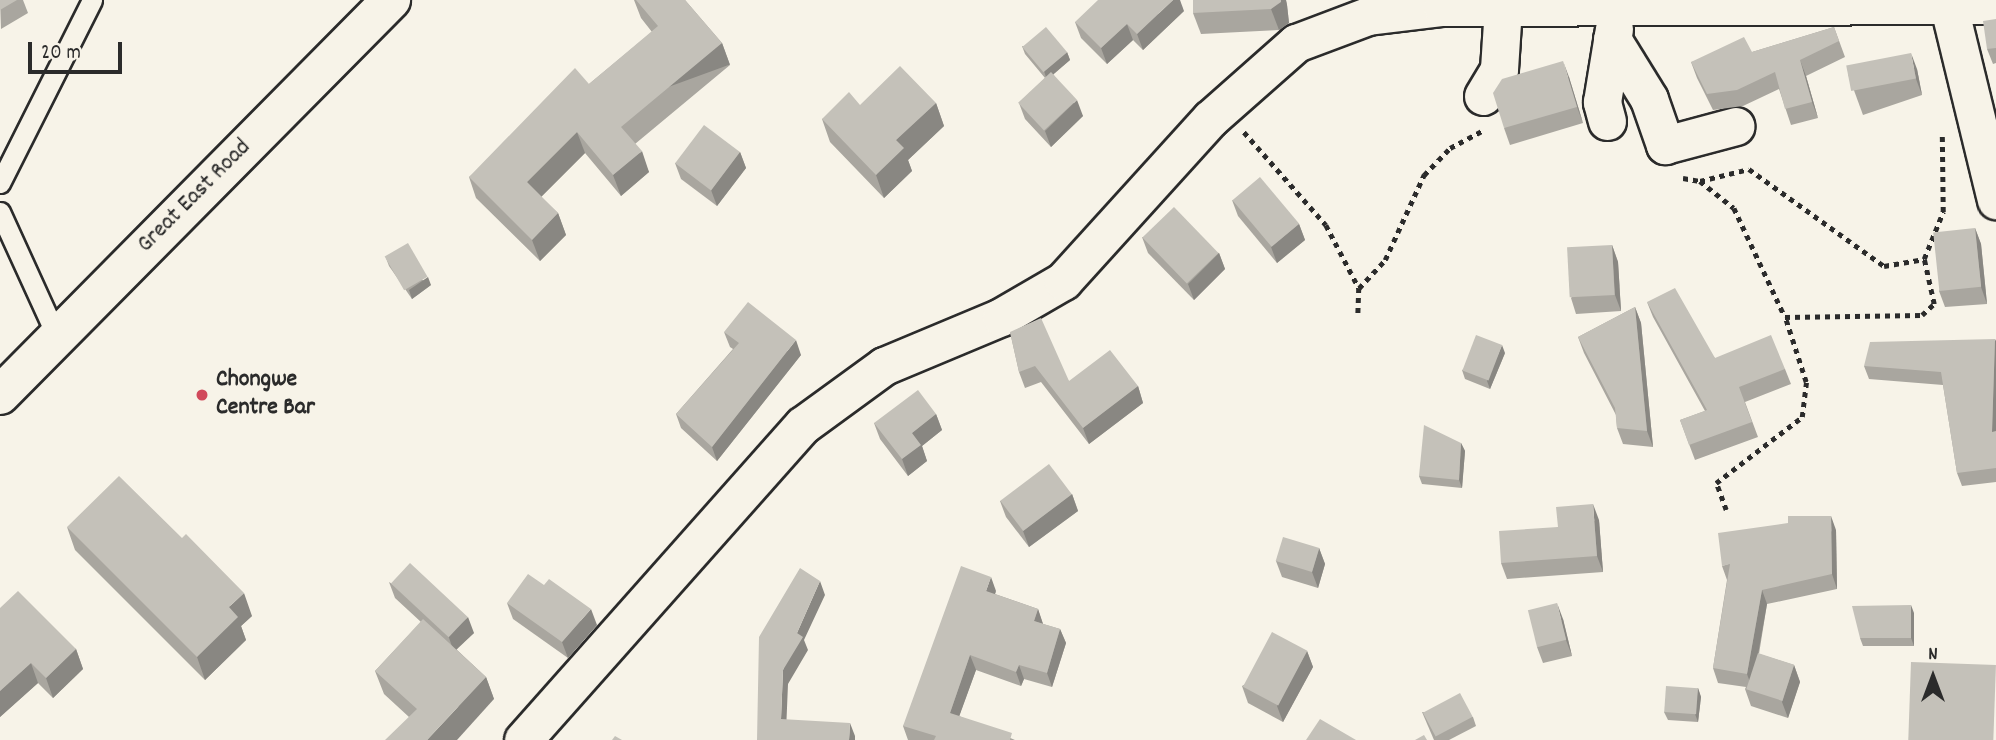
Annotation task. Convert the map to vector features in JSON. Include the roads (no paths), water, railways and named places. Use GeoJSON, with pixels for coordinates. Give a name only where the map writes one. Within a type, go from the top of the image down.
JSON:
{"type":"FeatureCollection","features":[{"type":"Feature","properties":{"kind":"highway","name":"Great East Road"},"geometry":{"type":"LineString","coordinates":[[0,395],[391,0]]}},
{"type":"Feature","properties":{"kind":"street"},"geometry":{"type":"LineString","coordinates":[[523,740],[803,425],[884,366],[1001,317],[1063,281],[1224,106],[1296,43],[1368,16],[1494,5],[1571,4],[1615,23],[1939,5],[1996,5]]}},
{"type":"Feature","properties":{"kind":"street"},"geometry":{"type":"LineString","coordinates":[[1483,96],[1499,69],[1494,5]]}},
{"type":"Feature","properties":{"kind":"street"},"geometry":{"type":"LineString","coordinates":[[1939,5],[1996,200]]}},
{"type":"Feature","properties":{"kind":"street"},"geometry":{"type":"LineString","coordinates":[[1608,121],[1602,102],[1615,23]]}},
{"type":"Feature","properties":{"kind":"street"},"geometry":{"type":"LineString","coordinates":[[1615,23],[1649,99],[1665,145],[1736,126]]}},
{"type":"Feature","properties":{"kind":"lane"},"geometry":{"type":"LineString","coordinates":[[0,183],[92,0]]}},
{"type":"Feature","properties":{"kind":"lane"},"geometry":{"type":"LineString","coordinates":[[0,212],[57,337]]}},
{"type":"Feature","properties":{"kind":"place","name":"Chongwe Centre Bar"},"geometry":{"type":"Point","coordinates":[202,395]}}]}
